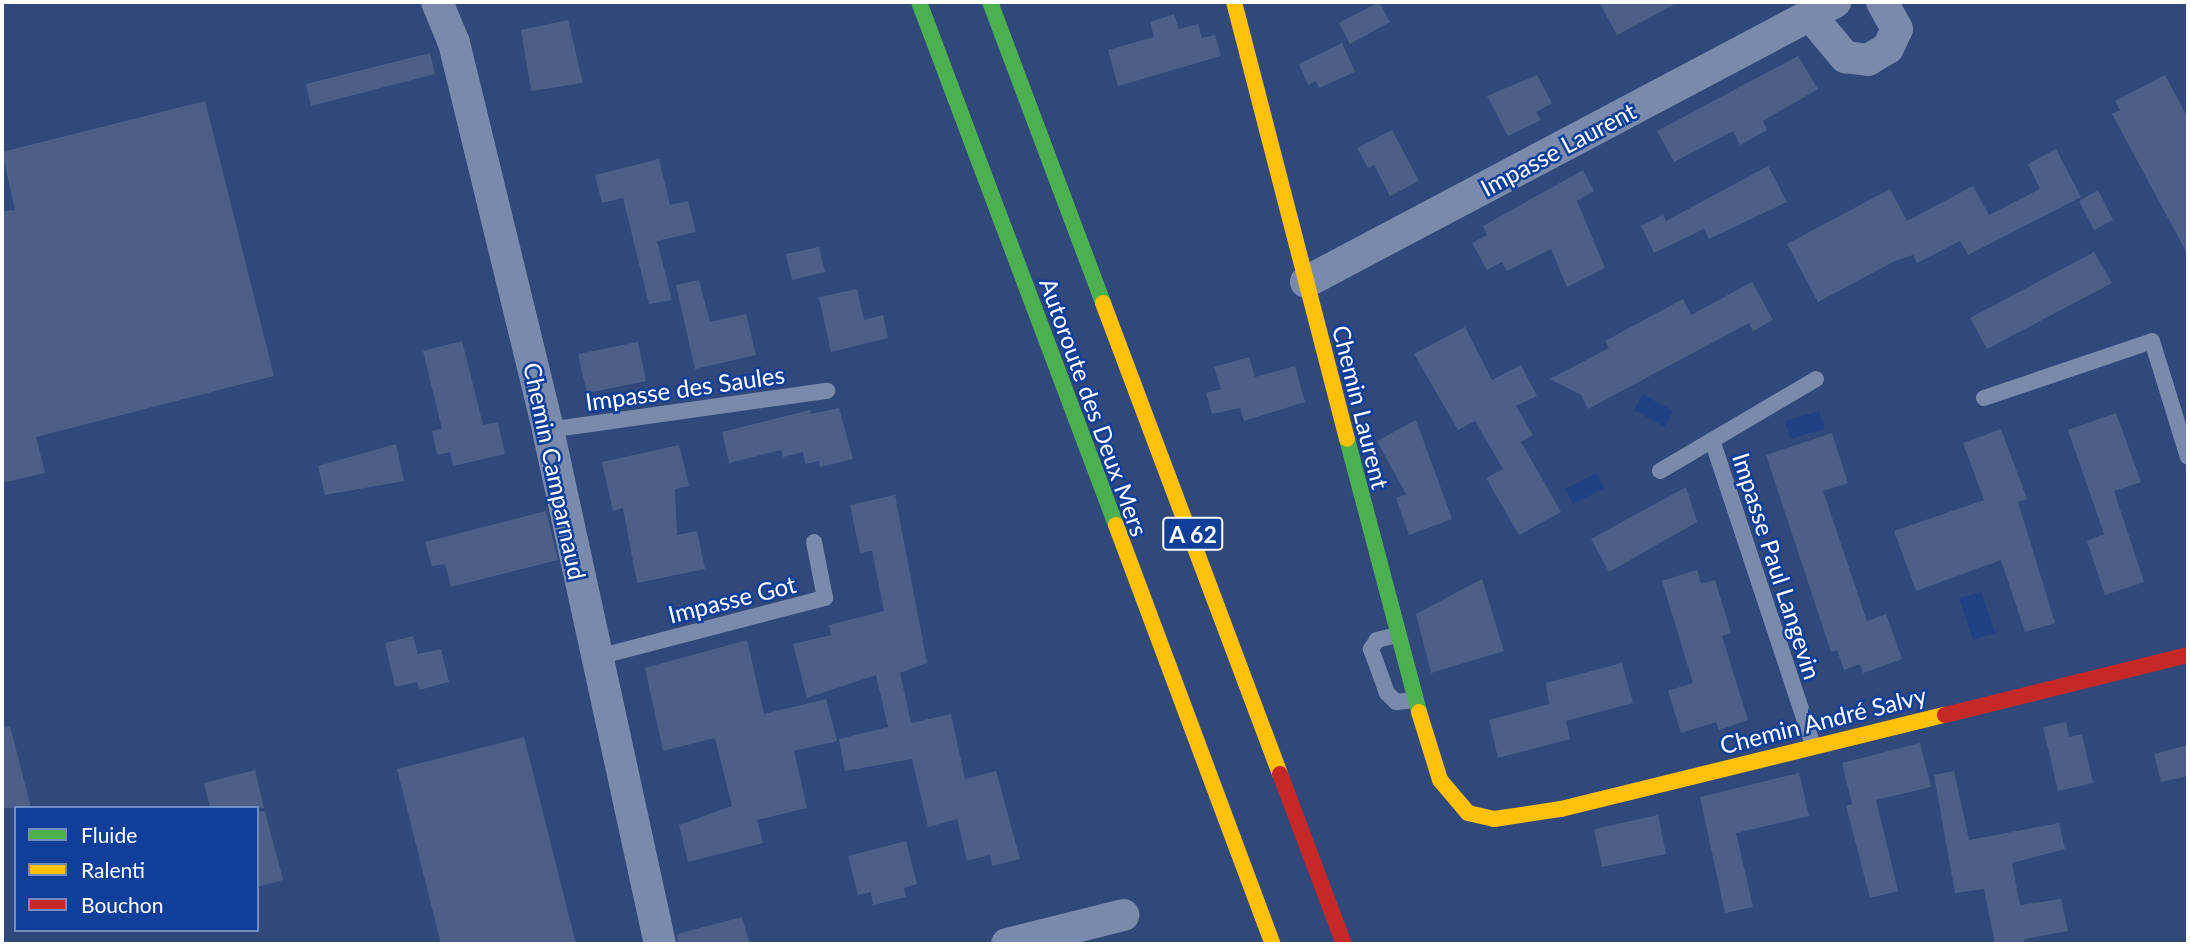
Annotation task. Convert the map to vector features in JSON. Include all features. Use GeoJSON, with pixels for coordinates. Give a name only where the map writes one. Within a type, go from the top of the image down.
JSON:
{"type":"FeatureCollection","features":[{"type":"Feature","properties":{"kind":"main road","name":"Autoroute des Deux Mers"},"geometry":{"type":"LineString","coordinates":[[919,2],[1273,944]]}},
{"type":"Feature","properties":{"kind":"main road","name":"Autoroute des Deux Mers"},"geometry":{"type":"LineString","coordinates":[[990,2],[1344,944]]}},
{"type":"Feature","properties":{"kind":"main road","name":"Chemin Laurent"},"geometry":{"type":"LineString","coordinates":[[1234,2],[1415,699],[1440,780],[1468,813]]}},
{"type":"Feature","properties":{"kind":"main road","name":"Chemin André Salvy"},"geometry":{"type":"LineString","coordinates":[[1468,813],[1494,819],[1561,809],[2188,655]]}},
{"type":"Feature","properties":{"kind":"street","name":"Chemin Camparnaud"},"geometry":{"type":"LineString","coordinates":[[437,2],[454,43],[548,430],[594,658],[660,944]]}},
{"type":"Feature","properties":{"kind":"street","name":"Impasse Laurent"},"geometry":{"type":"LineString","coordinates":[[1306,282],[1822,8],[1845,57],[1868,60],[1888,48],[1897,29],[1882,2]]}},
{"type":"Feature","properties":{"kind":"street"},"geometry":{"type":"LineString","coordinates":[[1007,944],[1122,915]]}},
{"type":"Feature","properties":{"kind":"lane"},"geometry":{"type":"LineString","coordinates":[[1984,398],[2152,341],[2188,457]]}},
{"type":"Feature","properties":{"kind":"lane","name":"Impasse Paul Langevin"},"geometry":{"type":"LineString","coordinates":[[1660,471],[1816,379]]}},
{"type":"Feature","properties":{"kind":"lane","name":"Impasse des Saules"},"geometry":{"type":"LineString","coordinates":[[548,430],[827,391]]}},
{"type":"Feature","properties":{"kind":"lane","name":"Impasse Paul Langevin"},"geometry":{"type":"LineString","coordinates":[[1712,440],[1813,746]]}},
{"type":"Feature","properties":{"kind":"lane","name":"Impasse Got"},"geometry":{"type":"LineString","coordinates":[[594,658],[825,598],[814,542]]}},
{"type":"Feature","properties":{"kind":"lane"},"geometry":{"type":"LineString","coordinates":[[1397,635],[1377,640],[1371,649],[1387,693],[1396,702],[1415,699]]}},
{"type":"Feature","properties":{"kind":"water"},"geometry":{"type":"Polygon","coordinates":[[[1642,394],[1673,411],[1665,427],[1634,410],[1642,394]]]}},
{"type":"Feature","properties":{"kind":"water"},"geometry":{"type":"Polygon","coordinates":[[[1819,411],[1825,429],[1790,439],[1785,421],[1819,411]]]}},
{"type":"Feature","properties":{"kind":"water"},"geometry":{"type":"Polygon","coordinates":[[[1596,473],[1604,488],[1573,504],[1565,489],[1596,473]]]}},
{"type":"Feature","properties":{"kind":"water"},"geometry":{"type":"Polygon","coordinates":[[[1981,592],[1995,633],[1973,640],[1959,598],[1981,592]]]}},
{"type":"Feature","properties":{"kind":"building"},"geometry":{"type":"Polygon","coordinates":[[[1379,2],[1390,22],[1350,44],[1339,23],[1379,2]]]}},
{"type":"Feature","properties":{"kind":"building"},"geometry":{"type":"Polygon","coordinates":[[[1599,2],[1679,2],[1617,35],[1599,2]]]}},
{"type":"Feature","properties":{"kind":"building"},"geometry":{"type":"Polygon","coordinates":[[[1174,14],[1179,29],[1198,24],[1202,38],[1215,35],[1221,56],[1118,86],[1108,50],[1154,37],[1150,22],[1174,14]]]}},
{"type":"Feature","properties":{"kind":"building"},"geometry":{"type":"Polygon","coordinates":[[[568,20],[583,83],[531,91],[521,30],[568,20]]]}},
{"type":"Feature","properties":{"kind":"building"},"geometry":{"type":"Polygon","coordinates":[[[1342,43],[1355,72],[1319,88],[1316,81],[1308,85],[1299,64],[1342,43]]]}},
{"type":"Feature","properties":{"kind":"building"},"geometry":{"type":"Polygon","coordinates":[[[430,53],[435,74],[311,106],[306,84],[430,53]]]}},
{"type":"Feature","properties":{"kind":"building"},"geometry":{"type":"Polygon","coordinates":[[[1798,56],[1818,89],[1763,121],[1767,130],[1740,145],[1733,131],[1674,162],[1657,131],[1798,56]]]}},
{"type":"Feature","properties":{"kind":"building"},"geometry":{"type":"Polygon","coordinates":[[[1537,75],[1552,103],[1536,112],[1541,120],[1508,136],[1487,96],[1537,75]]]}},
{"type":"Feature","properties":{"kind":"building"},"geometry":{"type":"Polygon","coordinates":[[[2165,75],[2188,118],[2188,255],[2112,114],[2120,110],[2115,101],[2165,75]]]}},
{"type":"Feature","properties":{"kind":"building"},"geometry":{"type":"Polygon","coordinates":[[[205,101],[274,376],[36,437],[45,473],[2,483],[2,211],[15,210],[2,152],[205,101]]]}},
{"type":"Feature","properties":{"kind":"building"},"geometry":{"type":"Polygon","coordinates":[[[1392,130],[1419,181],[1390,196],[1374,165],[1368,168],[1357,148],[1392,130]]]}},
{"type":"Feature","properties":{"kind":"building"},"geometry":{"type":"Polygon","coordinates":[[[2056,149],[2081,197],[1968,255],[1960,241],[1917,263],[1913,255],[1895,261],[1818,302],[1787,244],[1890,189],[1907,221],[1973,186],[1989,215],[2040,189],[2028,164],[2056,149]]]}},
{"type":"Feature","properties":{"kind":"building"},"geometry":{"type":"Polygon","coordinates":[[[659,159],[670,205],[688,201],[696,232],[657,241],[672,300],[649,304],[623,198],[602,203],[595,175],[659,159]]]}},
{"type":"Feature","properties":{"kind":"building"},"geometry":{"type":"Polygon","coordinates":[[[1768,166],[1787,202],[1709,239],[1704,229],[1654,253],[1641,226],[1663,215],[1666,221],[1768,166]]]}},
{"type":"Feature","properties":{"kind":"building"},"geometry":{"type":"Polygon","coordinates":[[[1583,170],[1594,191],[1577,201],[1605,268],[1567,287],[1551,249],[1507,271],[1502,262],[1487,270],[1472,243],[1487,235],[1483,226],[1583,170]]]}},
{"type":"Feature","properties":{"kind":"building"},"geometry":{"type":"Polygon","coordinates":[[[2098,190],[2113,220],[2094,230],[2079,201],[2098,190]]]}},
{"type":"Feature","properties":{"kind":"building"},"geometry":{"type":"Polygon","coordinates":[[[819,247],[825,272],[792,280],[786,254],[819,247]]]}},
{"type":"Feature","properties":{"kind":"building"},"geometry":{"type":"Polygon","coordinates":[[[2094,252],[2112,283],[1987,349],[1970,318],[2094,252]]]}},
{"type":"Feature","properties":{"kind":"building"},"geometry":{"type":"Polygon","coordinates":[[[699,280],[710,322],[746,314],[756,355],[695,369],[676,285],[699,280]]]}},
{"type":"Feature","properties":{"kind":"building"},"geometry":{"type":"Polygon","coordinates":[[[1752,282],[1773,320],[1753,331],[1749,323],[1588,409],[1581,395],[1550,379],[1609,348],[1605,341],[1683,299],[1691,315],[1752,282]]]}},
{"type":"Feature","properties":{"kind":"building"},"geometry":{"type":"Polygon","coordinates":[[[857,289],[864,320],[883,315],[888,338],[831,352],[819,297],[857,289]]]}},
{"type":"Feature","properties":{"kind":"building"},"geometry":{"type":"Polygon","coordinates":[[[1465,327],[1492,380],[1521,365],[1537,396],[1516,406],[1533,435],[1521,442],[1561,512],[1519,535],[1486,478],[1503,469],[1475,421],[1458,430],[1414,354],[1465,327]]]}},
{"type":"Feature","properties":{"kind":"building"},"geometry":{"type":"Polygon","coordinates":[[[462,341],[483,425],[498,422],[505,454],[453,466],[450,452],[437,455],[432,431],[442,429],[423,351],[462,341]]]}},
{"type":"Feature","properties":{"kind":"building"},"geometry":{"type":"Polygon","coordinates":[[[638,342],[646,381],[587,393],[578,354],[638,342]]]}},
{"type":"Feature","properties":{"kind":"building"},"geometry":{"type":"Polygon","coordinates":[[[1249,357],[1255,377],[1295,366],[1305,402],[1244,421],[1240,408],[1212,414],[1206,393],[1221,389],[1214,367],[1249,357]]]}},
{"type":"Feature","properties":{"kind":"building"},"geometry":{"type":"Polygon","coordinates":[[[839,408],[853,459],[820,467],[819,461],[805,464],[803,452],[783,457],[781,450],[729,463],[722,432],[810,410],[811,414],[839,408]]]}},
{"type":"Feature","properties":{"kind":"building"},"geometry":{"type":"Polygon","coordinates":[[[2116,413],[2141,482],[2114,491],[2144,582],[2105,595],[2087,541],[2104,534],[2068,430],[2116,413]]]}},
{"type":"Feature","properties":{"kind":"building"},"geometry":{"type":"Polygon","coordinates":[[[1416,420],[1452,519],[1409,535],[1396,498],[1406,494],[1377,441],[1416,420]]]}},
{"type":"Feature","properties":{"kind":"building"},"geometry":{"type":"Polygon","coordinates":[[[2001,429],[2027,499],[2018,502],[2055,623],[2025,632],[2001,560],[1916,591],[1894,531],[1984,500],[1963,443],[2001,429]]]}},
{"type":"Feature","properties":{"kind":"building"},"geometry":{"type":"Polygon","coordinates":[[[1832,433],[1848,483],[1823,491],[1867,621],[1886,614],[1902,659],[1863,673],[1860,664],[1844,670],[1837,650],[1831,652],[1766,455],[1832,433]]]}},
{"type":"Feature","properties":{"kind":"building"},"geometry":{"type":"Polygon","coordinates":[[[396,444],[404,481],[325,495],[318,466],[396,444]]]}},
{"type":"Feature","properties":{"kind":"building"},"geometry":{"type":"Polygon","coordinates":[[[679,445],[689,486],[675,489],[677,535],[697,531],[705,569],[637,583],[623,508],[613,511],[602,462],[679,445]]]}},
{"type":"Feature","properties":{"kind":"building"},"geometry":{"type":"Polygon","coordinates":[[[1686,487],[1697,522],[1609,572],[1591,539],[1686,487]]]}},
{"type":"Feature","properties":{"kind":"building"},"geometry":{"type":"Polygon","coordinates":[[[895,495],[927,663],[900,673],[911,723],[951,714],[965,779],[996,771],[1020,859],[992,866],[990,855],[967,861],[957,819],[928,827],[912,759],[845,771],[839,739],[888,727],[876,675],[807,698],[793,644],[831,635],[829,625],[884,611],[872,551],[860,553],[850,505],[895,495]]]}},
{"type":"Feature","properties":{"kind":"building"},"geometry":{"type":"Polygon","coordinates":[[[546,511],[558,560],[451,587],[445,564],[432,566],[425,542],[546,511]]]}},
{"type":"Feature","properties":{"kind":"building"},"geometry":{"type":"Polygon","coordinates":[[[1697,570],[1701,584],[1715,580],[1731,633],[1722,636],[1748,720],[1719,730],[1716,722],[1681,733],[1668,691],[1693,683],[1662,581],[1697,570]]]}},
{"type":"Feature","properties":{"kind":"building"},"geometry":{"type":"Polygon","coordinates":[[[1482,579],[1504,651],[1431,673],[1416,614],[1482,579]]]}},
{"type":"Feature","properties":{"kind":"building"},"geometry":{"type":"Polygon","coordinates":[[[413,636],[418,654],[441,649],[449,682],[419,690],[417,682],[395,687],[385,643],[413,636]]]}},
{"type":"Feature","properties":{"kind":"building"},"geometry":{"type":"Polygon","coordinates":[[[747,640],[764,714],[826,699],[837,741],[794,751],[807,808],[757,820],[763,843],[688,862],[679,825],[732,806],[715,738],[663,751],[645,668],[747,640]]]}},
{"type":"Feature","properties":{"kind":"building"},"geometry":{"type":"Polygon","coordinates":[[[1622,663],[1633,703],[1566,721],[1570,739],[1498,758],[1489,720],[1549,704],[1546,683],[1622,663]]]}},
{"type":"Feature","properties":{"kind":"building"},"geometry":{"type":"Polygon","coordinates":[[[2066,722],[2069,737],[2082,734],[2093,783],[2058,791],[2043,727],[2066,722]]]}},
{"type":"Feature","properties":{"kind":"building"},"geometry":{"type":"Polygon","coordinates":[[[10,726],[30,806],[2,808],[2,727],[10,726]]]}},
{"type":"Feature","properties":{"kind":"building"},"geometry":{"type":"Polygon","coordinates":[[[524,737],[576,944],[441,944],[397,769],[524,737]]]}},
{"type":"Feature","properties":{"kind":"building"},"geometry":{"type":"Polygon","coordinates":[[[1920,743],[1931,787],[1876,800],[1898,891],[1870,898],[1846,806],[1852,804],[1842,763],[1920,743]]]}},
{"type":"Feature","properties":{"kind":"building"},"geometry":{"type":"Polygon","coordinates":[[[2188,745],[2188,776],[2161,782],[2154,754],[2188,745]]]}},
{"type":"Feature","properties":{"kind":"building"},"geometry":{"type":"Polygon","coordinates":[[[255,770],[264,808],[210,806],[204,783],[255,770]]]}},
{"type":"Feature","properties":{"kind":"building"},"geometry":{"type":"Polygon","coordinates":[[[1954,771],[1969,840],[2059,823],[2065,849],[2012,863],[2020,905],[2061,899],[2068,931],[2024,939],[2025,944],[1995,944],[1984,889],[1955,893],[1934,775],[1954,771]]]}},
{"type":"Feature","properties":{"kind":"building"},"geometry":{"type":"Polygon","coordinates":[[[1799,773],[1809,816],[1736,833],[1753,907],[1725,913],[1700,797],[1799,773]]]}},
{"type":"Feature","properties":{"kind":"building"},"geometry":{"type":"Polygon","coordinates":[[[265,811],[283,880],[259,886],[259,812],[265,811]]]}},
{"type":"Feature","properties":{"kind":"building"},"geometry":{"type":"Polygon","coordinates":[[[1658,815],[1666,854],[1602,867],[1594,829],[1658,815]]]}},
{"type":"Feature","properties":{"kind":"building"},"geometry":{"type":"Polygon","coordinates":[[[906,841],[917,884],[904,888],[906,897],[873,905],[871,892],[858,895],[848,856],[906,841]]]}},
{"type":"Feature","properties":{"kind":"building"},"geometry":{"type":"Polygon","coordinates":[[[742,917],[750,944],[678,944],[677,934],[742,917]]]}},
{"type":"Feature","properties":{"kind":"traffic: fast"},"geometry":{"type":"LineString","coordinates":[[919,2],[1116,525]]}},
{"type":"Feature","properties":{"kind":"traffic: fast"},"geometry":{"type":"LineString","coordinates":[[990,2],[1103,303]]}},
{"type":"Feature","properties":{"kind":"traffic: fast"},"geometry":{"type":"LineString","coordinates":[[1347,439],[1419,712]]}},
{"type":"Feature","properties":{"kind":"traffic: slow"},"geometry":{"type":"LineString","coordinates":[[1234,2],[1347,439]]}},
{"type":"Feature","properties":{"kind":"traffic: slow"},"geometry":{"type":"LineString","coordinates":[[1103,303],[1280,774]]}},
{"type":"Feature","properties":{"kind":"traffic: slow"},"geometry":{"type":"LineString","coordinates":[[1116,525],[1273,944]]}},
{"type":"Feature","properties":{"kind":"traffic: slow"},"geometry":{"type":"LineString","coordinates":[[1419,712],[1440,780],[1468,813],[1494,819],[1561,809],[1945,715]]}},
{"type":"Feature","properties":{"kind":"traffic: jam"},"geometry":{"type":"LineString","coordinates":[[1945,715],[2188,655]]}},
{"type":"Feature","properties":{"kind":"traffic: jam"},"geometry":{"type":"LineString","coordinates":[[1280,774],[1344,944]]}}]}
